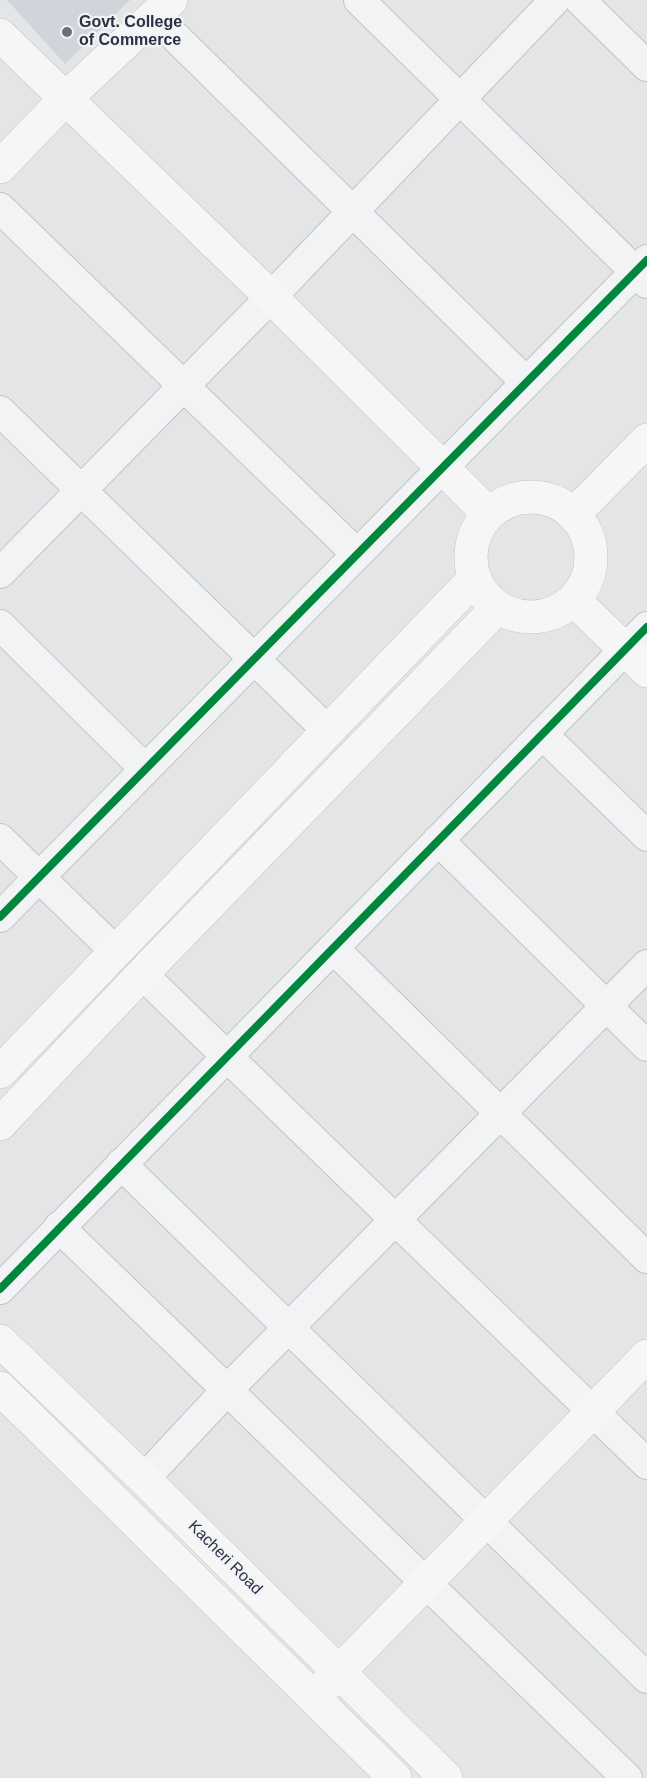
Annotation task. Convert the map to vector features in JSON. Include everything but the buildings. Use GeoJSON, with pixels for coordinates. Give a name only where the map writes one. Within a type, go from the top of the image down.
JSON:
{"type":"FeatureCollection","features":[{"type":"Feature","properties":{"kind":"street"},"geometry":{"type":"LineString","coordinates":[[0,917],[526,382],[643,272],[359,0]]}},
{"type":"Feature","properties":{"kind":"street"},"geometry":{"type":"LineString","coordinates":[[0,573],[271,297],[555,0]]}},
{"type":"Feature","properties":{"kind":"street"},"geometry":{"type":"LineString","coordinates":[[580,0],[647,66]]}},
{"type":"Feature","properties":{"kind":"street"},"geometry":{"type":"LineString","coordinates":[[0,167],[65,99],[163,8],[353,211],[526,382]]}},
{"type":"Feature","properties":{"kind":"street"},"geometry":{"type":"LineString","coordinates":[[0,36],[271,297],[488,513]]}},
{"type":"Feature","properties":{"kind":"street"},"geometry":{"type":"LineString","coordinates":[[0,208],[357,554]]}},
{"type":"Feature","properties":{"kind":"street"},"geometry":{"type":"LineString","coordinates":[[0,411],[328,731]]}},
{"type":"Feature","properties":{"kind":"street"},"geometry":{"type":"LineString","coordinates":[[573,514],[647,440]]}},
{"type":"Feature","properties":{"kind":"street"},"geometry":{"type":"LineString","coordinates":[[540,497],[558,503],[573,514],[584,530],[590,550],[590,570],[582,590],[574,600],[549,614],[528,617],[497,608],[478,585],[471,567],[471,548],[477,530],[488,513],[503,503],[521,498],[540,497]]}},
{"type":"Feature","properties":{"kind":"street"},"geometry":{"type":"LineString","coordinates":[[0,1072],[475,578]]}},
{"type":"Feature","properties":{"kind":"street"},"geometry":{"type":"LineString","coordinates":[[0,1289],[542,734],[640,649],[574,600]]}},
{"type":"Feature","properties":{"kind":"street"},"geometry":{"type":"LineString","coordinates":[[0,1124],[497,608]]}},
{"type":"Feature","properties":{"kind":"street"},"geometry":{"type":"LineString","coordinates":[[0,625],[145,769]]}},
{"type":"Feature","properties":{"kind":"street"},"geometry":{"type":"LineString","coordinates":[[542,734],[647,836]]}},
{"type":"Feature","properties":{"kind":"street"},"geometry":{"type":"LineString","coordinates":[[0,838],[116,952]]}},
{"type":"Feature","properties":{"kind":"street"},"geometry":{"type":"LineString","coordinates":[[438,840],[647,1046]]}},
{"type":"Feature","properties":{"kind":"street"},"geometry":{"type":"LineString","coordinates":[[333,948],[647,1258]]}},
{"type":"Feature","properties":{"kind":"street"},"geometry":{"type":"LineString","coordinates":[[144,1479],[227,1390],[647,964]]}},
{"type":"Feature","properties":{"kind":"street"},"geometry":{"type":"LineString","coordinates":[[142,974],[647,1464]]}},
{"type":"Feature","properties":{"kind":"street"},"geometry":{"type":"LineString","coordinates":[[121,1164],[647,1678]]}},
{"type":"Feature","properties":{"kind":"street"},"geometry":{"type":"LineString","coordinates":[[59,1227],[627,1778]]}},
{"type":"Feature","properties":{"kind":"street","name":"Kacheri Road"},"geometry":{"type":"LineString","coordinates":[[0,1341],[144,1479],[446,1778]]}},
{"type":"Feature","properties":{"kind":"street"},"geometry":{"type":"LineString","coordinates":[[314,1697],[647,1356]]}},
{"type":"Feature","properties":{"kind":"street"},"geometry":{"type":"LineString","coordinates":[[0,1388],[395,1778]]}},
{"type":"Feature","properties":{"kind":"street"},"geometry":{"type":"LineString","coordinates":[[636,1778],[647,1767]]}},
{"type":"Feature","properties":{"kind":"shaded area","name":"Govt. College of Commerce"},"geometry":{"type":"Polygon","coordinates":[[[7,0],[130,0],[65,64],[7,0]]]}},
{"type":"Feature","properties":{"kind":"cycle path"},"geometry":{"type":"LineString","coordinates":[[0,917],[647,260]]}},
{"type":"Feature","properties":{"kind":"cycle path"},"geometry":{"type":"LineString","coordinates":[[0,1289],[647,627]]}},
{"type":"Feature","properties":{"kind":"place","name":"Govt. College of Commerce"},"geometry":{"type":"Point","coordinates":[67,32]}}]}
